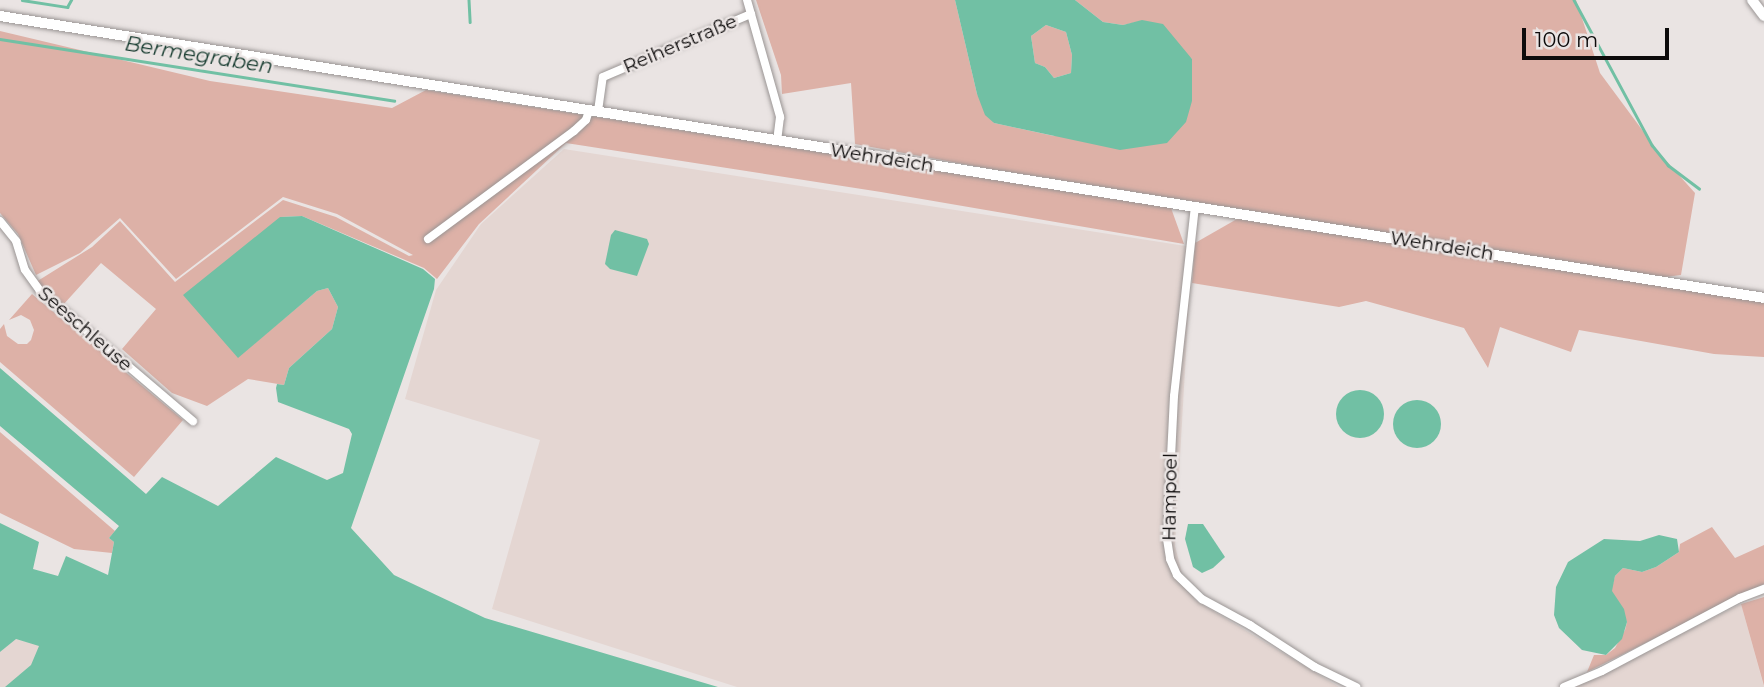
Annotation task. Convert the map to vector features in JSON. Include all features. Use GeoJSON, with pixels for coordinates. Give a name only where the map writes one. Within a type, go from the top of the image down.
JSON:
{"type":"FeatureCollection","features":[{"type":"Feature","properties":{"kind":"street"},"geometry":{"type":"LineString","coordinates":[[747,0],[780,117],[778,141]]}},
{"type":"Feature","properties":{"kind":"street"},"geometry":{"type":"LineString","coordinates":[[1752,0],[1764,16]]}},
{"type":"Feature","properties":{"kind":"street","name":"Reiherstraße"},"geometry":{"type":"LineString","coordinates":[[593,110],[603,78],[751,14]]}},
{"type":"Feature","properties":{"kind":"street","name":"Wehrdeich"},"geometry":{"type":"LineString","coordinates":[[0,16],[1764,298]]}},
{"type":"Feature","properties":{"kind":"street"},"geometry":{"type":"LineString","coordinates":[[428,239],[574,131],[593,110]]}},
{"type":"Feature","properties":{"kind":"street","name":"Hampoel"},"geometry":{"type":"LineString","coordinates":[[1195,206],[1174,396],[1167,539],[1170,559],[1177,575],[1202,599],[1250,625],[1315,667],[1356,687]]}},
{"type":"Feature","properties":{"kind":"street","name":"Seeschleuse"},"geometry":{"type":"LineString","coordinates":[[0,221],[16,241],[25,270],[40,291],[193,421]]}},
{"type":"Feature","properties":{"kind":"street"},"geometry":{"type":"LineString","coordinates":[[1564,687],[1602,671],[1740,598],[1764,589]]}},
{"type":"Feature","properties":{"kind":"shaded area"},"geometry":{"type":"Polygon","coordinates":[[[756,0],[955,0],[977,94],[994,123],[1054,136],[1192,101],[1192,59],[1142,21],[1123,25],[1103,22],[1075,0],[1576,0],[1600,73],[1660,154],[1695,193],[1681,275],[1665,277],[985,168],[855,144],[851,83],[782,94],[781,75],[756,0]]]}},
{"type":"Feature","properties":{"kind":"shaded area"},"geometry":{"type":"Polygon","coordinates":[[[955,0],[1075,0],[1103,22],[1123,25],[1142,20],[1163,24],[1192,59],[1192,101],[1186,122],[1167,143],[1120,150],[994,123],[985,115],[977,94],[955,0]],[[1046,25],[1031,36],[1035,63],[1045,67],[1054,78],[1071,73],[1072,55],[1066,32],[1046,25]]]}},
{"type":"Feature","properties":{"kind":"shaded area"},"geometry":{"type":"Polygon","coordinates":[[[1046,25],[1066,32],[1072,55],[1071,73],[1054,78],[1045,67],[1035,63],[1031,36],[1046,25]]]}},
{"type":"Feature","properties":{"kind":"shaded area"},"geometry":{"type":"Polygon","coordinates":[[[0,31],[210,81],[392,108],[426,90],[1171,208],[1184,244],[881,192],[566,143],[479,224],[437,279],[424,268],[302,216],[280,217],[238,357],[317,291],[328,288],[338,307],[332,329],[289,368],[284,385],[248,379],[207,406],[172,393],[122,349],[156,309],[101,263],[63,305],[36,282],[92,247],[120,221],[175,282],[283,200],[336,217],[409,256],[413,255],[337,214],[283,197],[176,279],[120,218],[80,253],[36,275],[18,234],[0,213],[0,31]]]}},
{"type":"Feature","properties":{"kind":"shaded area"},"geometry":{"type":"Polygon","coordinates":[[[564,149],[1192,247],[1175,546],[1182,573],[1195,600],[1339,687],[737,687],[492,609],[540,440],[405,399],[436,290],[481,224],[564,149]]]}},
{"type":"Feature","properties":{"kind":"shaded area"},"geometry":{"type":"Polygon","coordinates":[[[302,216],[423,269],[435,279],[434,289],[351,528],[394,575],[485,618],[718,687],[5,687],[31,665],[39,646],[16,639],[0,652],[0,523],[39,542],[33,569],[58,576],[66,556],[108,575],[114,542],[109,538],[119,526],[0,426],[0,368],[146,494],[162,477],[218,506],[276,457],[327,480],[343,473],[352,434],[349,429],[278,402],[276,388],[277,384],[284,385],[289,368],[332,329],[338,307],[328,288],[317,291],[238,358],[183,295],[280,217],[302,216]]]}},
{"type":"Feature","properties":{"kind":"shaded area"},"geometry":{"type":"Polygon","coordinates":[[[1237,219],[1764,301],[1764,357],[1714,354],[1579,330],[1571,352],[1500,327],[1488,368],[1464,328],[1366,301],[1339,307],[1192,283],[1195,243],[1237,219]]]}},
{"type":"Feature","properties":{"kind":"shaded area"},"geometry":{"type":"Polygon","coordinates":[[[615,230],[647,239],[649,244],[637,276],[610,269],[605,264],[611,235],[615,230]]]}},
{"type":"Feature","properties":{"kind":"shaded area"},"geometry":{"type":"Polygon","coordinates":[[[32,294],[183,420],[134,477],[0,362],[0,329],[4,324],[7,336],[18,344],[27,344],[31,340],[34,330],[30,320],[21,315],[9,320],[32,294]]]}},
{"type":"Feature","properties":{"kind":"shaded area"},"geometry":{"type":"Polygon","coordinates":[[[1360,390],[1377,397],[1384,414],[1377,431],[1360,438],[1343,431],[1336,414],[1343,397],[1360,390]]]}},
{"type":"Feature","properties":{"kind":"shaded area"},"geometry":{"type":"Polygon","coordinates":[[[1417,400],[1434,407],[1441,424],[1434,441],[1417,448],[1400,441],[1393,424],[1400,407],[1417,400]]]}},
{"type":"Feature","properties":{"kind":"shaded area"},"geometry":{"type":"Polygon","coordinates":[[[0,432],[115,531],[109,538],[114,542],[112,553],[74,549],[0,513],[0,432]]]}},
{"type":"Feature","properties":{"kind":"shaded area"},"geometry":{"type":"Polygon","coordinates":[[[1188,524],[1203,524],[1225,557],[1213,568],[1202,573],[1193,567],[1185,539],[1188,524]]]}},
{"type":"Feature","properties":{"kind":"shaded area"},"geometry":{"type":"Polygon","coordinates":[[[1712,527],[1735,558],[1764,545],[1764,584],[1587,672],[1594,655],[1606,655],[1615,648],[1625,630],[1627,622],[1611,591],[1615,576],[1623,568],[1642,572],[1656,567],[1679,552],[1680,544],[1712,527]]]}},
{"type":"Feature","properties":{"kind":"shaded area"},"geometry":{"type":"Polygon","coordinates":[[[1659,535],[1677,539],[1679,552],[1656,567],[1642,572],[1623,568],[1615,576],[1612,591],[1624,609],[1627,622],[1622,639],[1606,655],[1582,650],[1559,628],[1554,615],[1556,587],[1568,562],[1604,539],[1640,541],[1659,535]]]}},
{"type":"Feature","properties":{"kind":"shaded area"},"geometry":{"type":"Polygon","coordinates":[[[1764,597],[1764,686],[1741,604],[1764,597]]]}},
{"type":"Feature","properties":{"kind":"shaded area"},"geometry":{"type":"Polygon","coordinates":[[[1741,604],[1764,687],[1574,687],[1741,604]]]}},
{"type":"Feature","properties":{"kind":"shaded area"},"geometry":{"type":"Polygon","coordinates":[[[15,639],[39,645],[49,687],[0,687],[0,652],[15,639]]]}},
{"type":"Feature","properties":{"kind":"waterway"},"geometry":{"type":"LineString","coordinates":[[22,0],[67,7],[71,0]]}},
{"type":"Feature","properties":{"kind":"waterway"},"geometry":{"type":"LineString","coordinates":[[469,0],[470,22]]}},
{"type":"Feature","properties":{"kind":"waterway"},"geometry":{"type":"LineString","coordinates":[[1574,0],[1652,145],[1668,165],[1699,188]]}},
{"type":"Feature","properties":{"kind":"waterway","name":"Bermegraben"},"geometry":{"type":"LineString","coordinates":[[0,39],[394,101]]}}]}
